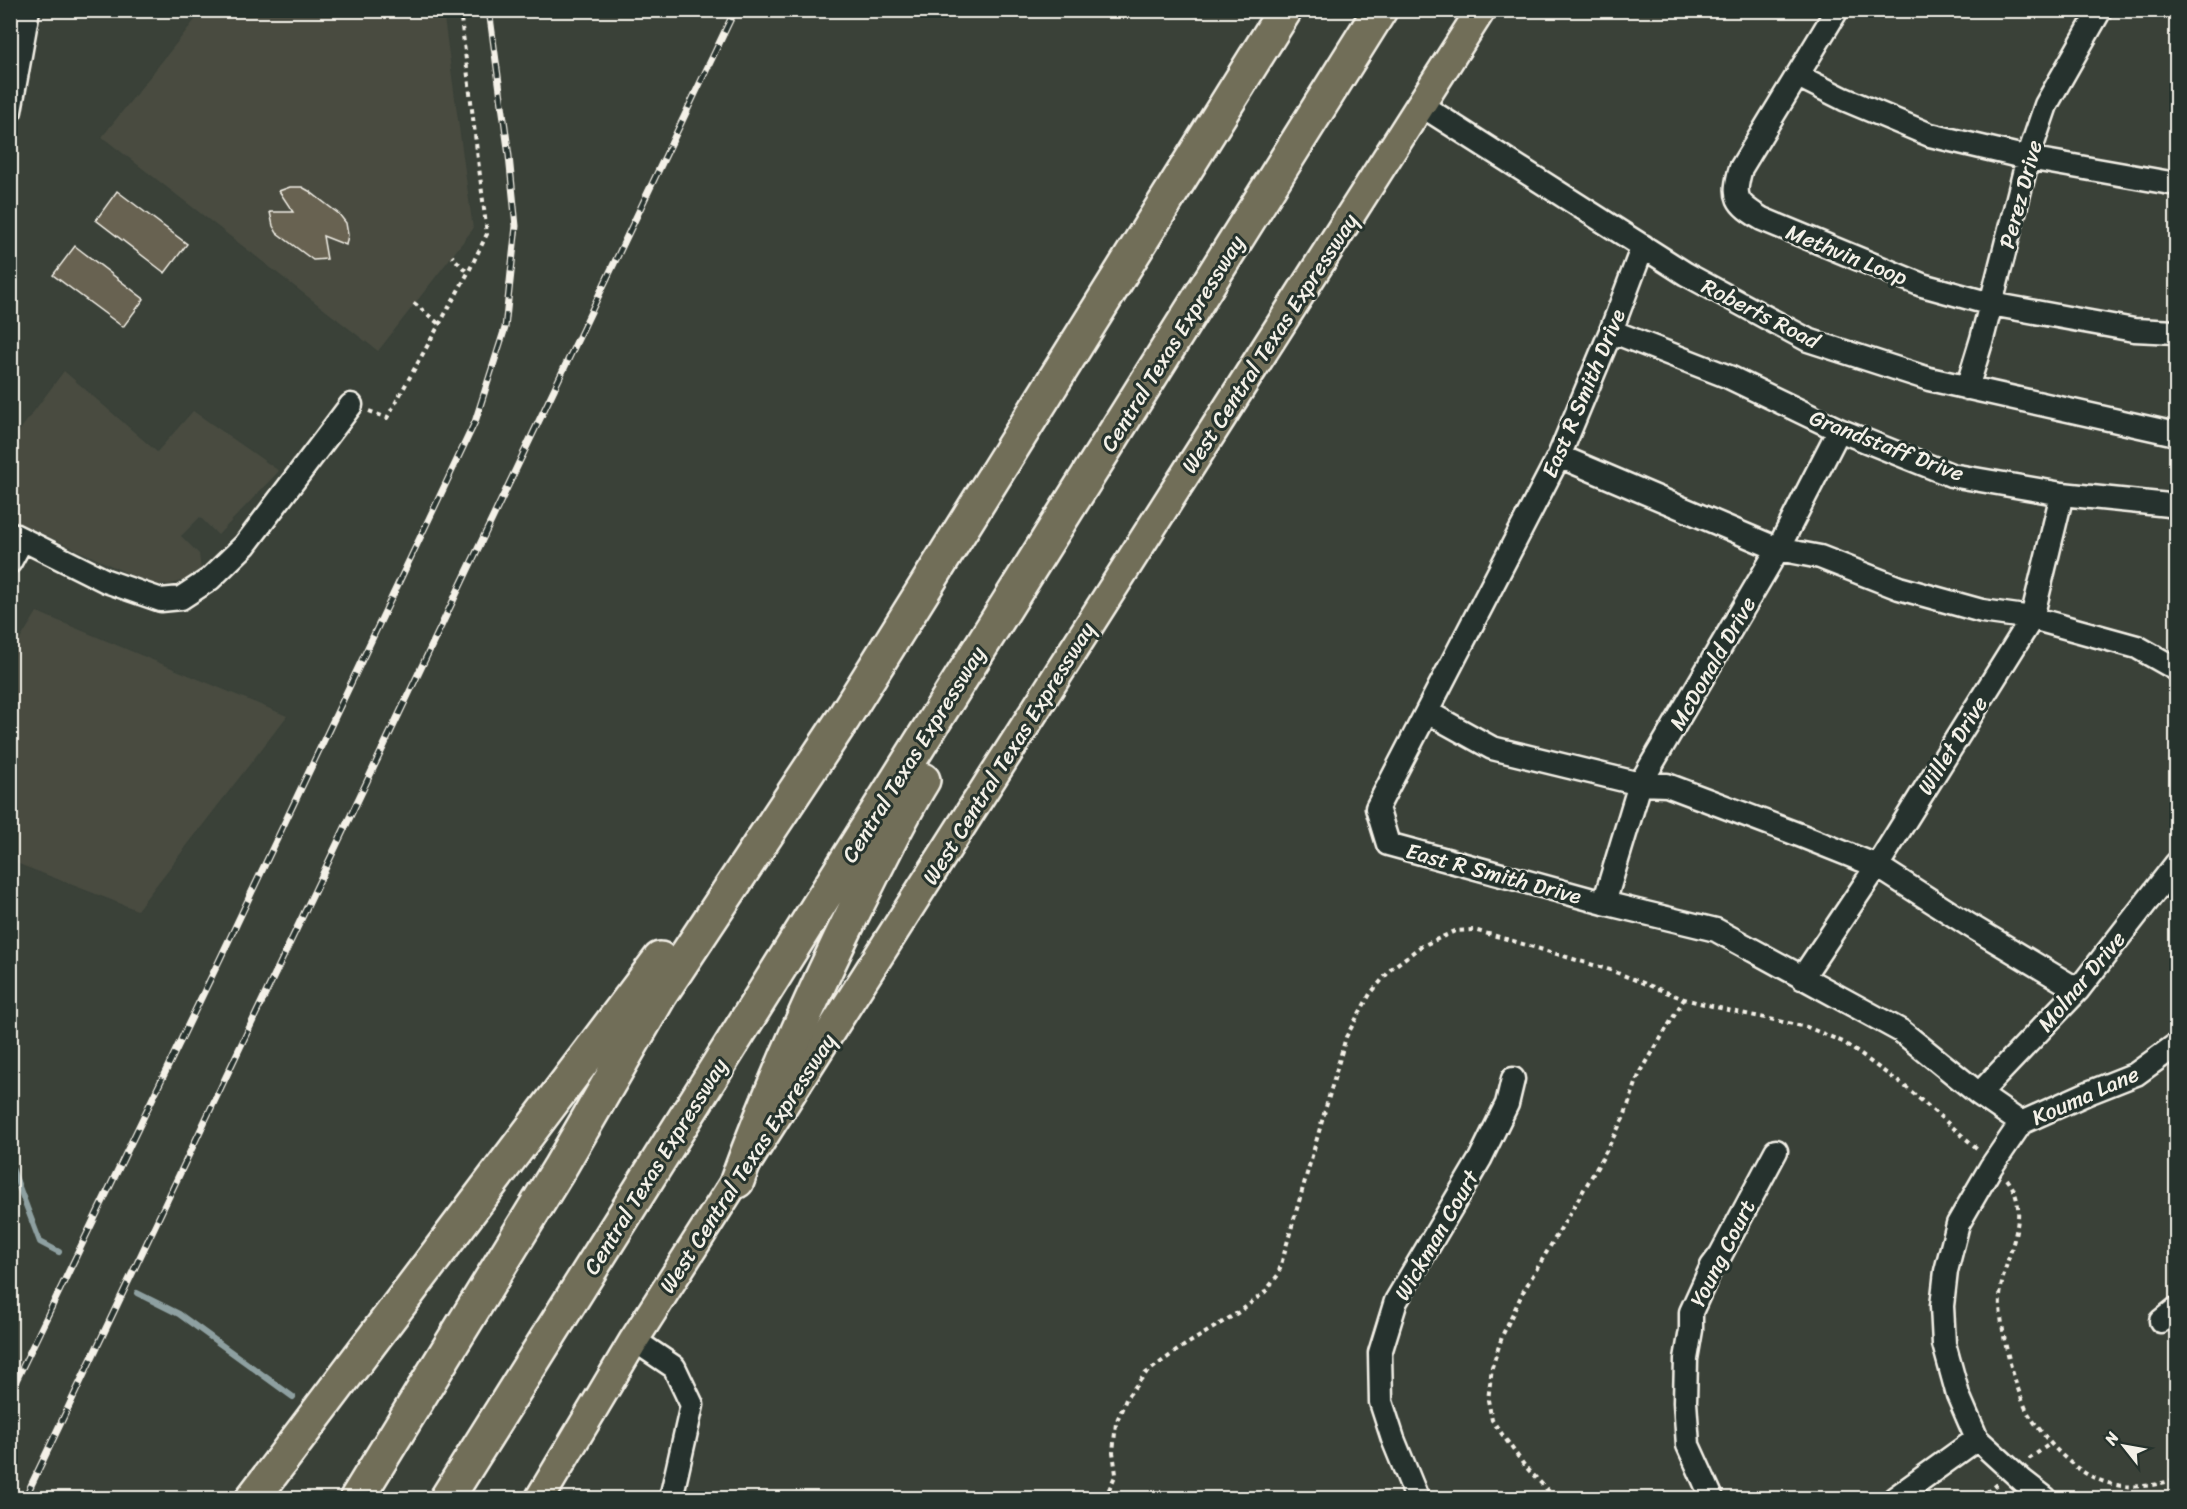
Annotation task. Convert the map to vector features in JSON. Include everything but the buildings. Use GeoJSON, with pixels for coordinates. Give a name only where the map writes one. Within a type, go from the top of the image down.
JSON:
{"type":"FeatureCollection","features":[{"type":"Feature","properties":{"kind":"highway"},"geometry":{"type":"LineString","coordinates":[[357,1498],[559,1169],[660,995],[843,719],[1285,10]]}},
{"type":"Feature","properties":{"kind":"highway","name":"Central Texas Expressway"},"geometry":{"type":"LineString","coordinates":[[447,1498],[1380,10]]}},
{"type":"Feature","properties":{"kind":"highway"},"geometry":{"type":"LineString","coordinates":[[737,1181],[763,1110],[817,987],[903,812],[1043,583],[1086,479]]}},
{"type":"Feature","properties":{"kind":"highway"},"geometry":{"type":"LineString","coordinates":[[253,1498],[682,929],[775,798],[843,719]]}},
{"type":"Feature","properties":{"kind":"main road","name":"West Central Texas Expressway"},"geometry":{"type":"LineString","coordinates":[[540,1498],[634,1340],[1481,10]]}},
{"type":"Feature","properties":{"kind":"street"},"geometry":{"type":"LineString","coordinates":[[10,111],[28,10]]}},
{"type":"Feature","properties":{"kind":"street","name":"Methvin Loop"},"geometry":{"type":"LineString","coordinates":[[1837,10],[1741,168],[1735,188],[1742,207],[1762,219],[1922,285],[1991,304],[2134,330],[2176,332]]}},
{"type":"Feature","properties":{"kind":"street","name":"Perez Drive"},"geometry":{"type":"LineString","coordinates":[[1968,387],[2028,158],[2046,105],[2100,10]]}},
{"type":"Feature","properties":{"kind":"street"},"geometry":{"type":"LineString","coordinates":[[1798,76],[1844,99],[1930,135],[2028,158],[2176,184]]}},
{"type":"Feature","properties":{"kind":"street","name":"Roberts Road"},"geometry":{"type":"LineString","coordinates":[[1421,105],[1686,274],[1808,340],[1929,380],[2176,434]]}},
{"type":"Feature","properties":{"kind":"street","name":"East R Smith Drive"},"geometry":{"type":"LineString","coordinates":[[1643,246],[1611,331],[1559,456],[1377,808],[1388,844],[1604,903],[1716,930],[1901,1031],[1979,1094],[2021,1123]]}},
{"type":"Feature","properties":{"kind":"street","name":"Grandstaff Drive"},"geometry":{"type":"LineString","coordinates":[[1611,331],[1729,378],[1839,430],[1951,475],[2062,494],[2176,507]]}},
{"type":"Feature","properties":{"kind":"street"},"geometry":{"type":"LineString","coordinates":[[10,562],[16,537],[106,581],[161,600],[181,598],[210,579],[245,545],[351,405]]}},
{"type":"Feature","properties":{"kind":"street","name":"McDonald Drive"},"geometry":{"type":"LineString","coordinates":[[1604,903],[1640,784],[1778,549],[1839,430]]}},
{"type":"Feature","properties":{"kind":"street"},"geometry":{"type":"LineString","coordinates":[[1559,456],[1778,549],[1820,556],[1899,588],[1982,611],[2032,618],[2137,647],[2176,669]]}},
{"type":"Feature","properties":{"kind":"street","name":"Willet Drive"},"geometry":{"type":"LineString","coordinates":[[1802,978],[1877,866],[2032,618],[2062,494]]}},
{"type":"Feature","properties":{"kind":"street"},"geometry":{"type":"LineString","coordinates":[[1427,712],[1492,748],[1640,784],[1667,785],[1877,866],[1968,925],[2078,990]]}},
{"type":"Feature","properties":{"kind":"street","name":"Molnar Drive"},"geometry":{"type":"LineString","coordinates":[[1979,1094],[2078,990],[2176,864]]}},
{"type":"Feature","properties":{"kind":"street","name":"Kouma Lane"},"geometry":{"type":"LineString","coordinates":[[2045,1498],[1977,1439],[1958,1395],[1944,1344],[1942,1306],[1946,1271],[1958,1224],[1993,1163],[2021,1123],[2136,1074],[2176,1044]]}},
{"type":"Feature","properties":{"kind":"street","name":"Wickman Court"},"geometry":{"type":"LineString","coordinates":[[1417,1498],[1393,1439],[1381,1401],[1380,1353],[1396,1301],[1480,1159],[1507,1104],[1513,1079]]}},
{"type":"Feature","properties":{"kind":"street","name":"Young Court"},"geometry":{"type":"LineString","coordinates":[[1712,1498],[1689,1445],[1685,1402],[1686,1359],[1691,1330],[1691,1312],[1712,1266],[1721,1254],[1776,1151]]}},
{"type":"Feature","properties":{"kind":"street"},"geometry":{"type":"LineString","coordinates":[[634,1340],[674,1367],[692,1405],[671,1498]]}},
{"type":"Feature","properties":{"kind":"street"},"geometry":{"type":"LineString","coordinates":[[1895,1498],[1977,1439]]}},
{"type":"Feature","properties":{"kind":"path"},"geometry":{"type":"LineString","coordinates":[[351,405],[387,418],[468,273],[487,234],[460,10]]}},
{"type":"Feature","properties":{"kind":"path"},"geometry":{"type":"LineString","coordinates":[[452,256],[468,273]]}},
{"type":"Feature","properties":{"kind":"path"},"geometry":{"type":"LineString","coordinates":[[414,303],[439,324]]}},
{"type":"Feature","properties":{"kind":"path"},"geometry":{"type":"LineString","coordinates":[[1105,1498],[1116,1474],[1113,1452],[1116,1424],[1127,1397],[1146,1373],[1265,1292],[1278,1275],[1346,1037],[1370,994],[1392,968],[1420,947],[1455,931],[1474,930],[1610,970],[1684,999],[1808,1027],[1843,1042],[1907,1088],[1993,1163],[2009,1181],[2017,1197],[2019,1213],[2017,1230],[2002,1280],[2000,1305],[2007,1352],[2026,1410],[2060,1455],[2078,1470],[2102,1483],[2125,1486],[2152,1485],[2176,1479]]}},
{"type":"Feature","properties":{"kind":"path"},"geometry":{"type":"LineString","coordinates":[[1555,1498],[1524,1465],[1492,1420],[1488,1400],[1492,1367],[1503,1334],[1523,1292],[1602,1159],[1624,1117],[1640,1075],[1684,999]]}},
{"type":"Feature","properties":{"kind":"shaded area"},"geometry":{"type":"Polygon","coordinates":[[[202,11],[443,11],[473,229],[378,351],[102,137],[202,11]]]}},
{"type":"Feature","properties":{"kind":"shaded area"},"geometry":{"type":"Polygon","coordinates":[[[64,371],[157,452],[193,411],[279,471],[218,535],[200,517],[181,536],[199,554],[201,569],[185,580],[158,585],[133,576],[11,519],[11,442],[64,371]]]}},
{"type":"Feature","properties":{"kind":"shaded area"},"geometry":{"type":"Polygon","coordinates":[[[37,612],[287,716],[137,910],[11,861],[11,654],[37,612]]]}},
{"type":"Feature","properties":{"kind":"waterway"},"geometry":{"type":"LineString","coordinates":[[10,1163],[40,1242],[59,1252]]}},
{"type":"Feature","properties":{"kind":"waterway"},"geometry":{"type":"LineString","coordinates":[[137,1293],[179,1314],[293,1397]]}},
{"type":"Feature","properties":{"kind":"railway"},"geometry":{"type":"LineString","coordinates":[[10,1393],[220,959],[475,422],[505,328],[516,226],[489,10]]}},
{"type":"Feature","properties":{"kind":"railway"},"geometry":{"type":"LineString","coordinates":[[25,1498],[735,10]]}}]}
